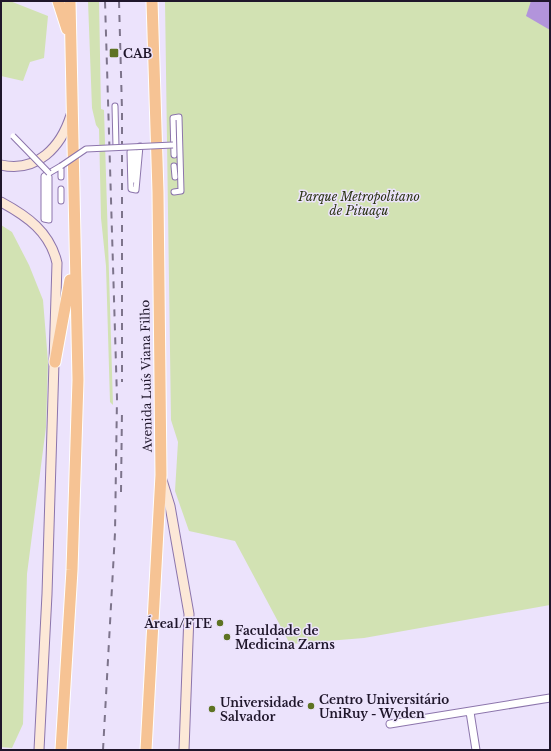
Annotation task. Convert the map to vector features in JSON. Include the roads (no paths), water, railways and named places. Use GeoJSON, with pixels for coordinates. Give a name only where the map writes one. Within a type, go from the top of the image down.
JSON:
{"type":"FeatureCollection","features":[{"type":"Feature","properties":{"kind":"highway"},"geometry":{"type":"LineString","coordinates":[[58,1],[70,44]]}},
{"type":"Feature","properties":{"kind":"highway"},"geometry":{"type":"LineString","coordinates":[[61,750],[72,570],[78,380],[74,254],[73,108],[70,44],[70,1]]}},
{"type":"Feature","properties":{"kind":"highway","name":"Avenida Luís Viana Filho"},"geometry":{"type":"LineString","coordinates":[[146,750],[161,475],[158,192],[152,1]]}},
{"type":"Feature","properties":{"kind":"highway"},"geometry":{"type":"LineString","coordinates":[[55,362],[74,254]]}},
{"type":"Feature","properties":{"kind":"main road"},"geometry":{"type":"LineString","coordinates":[[1,165],[20,167],[31,164],[49,153],[56,147],[64,133],[73,108]]}},
{"type":"Feature","properties":{"kind":"main road"},"geometry":{"type":"LineString","coordinates":[[1,202],[20,212],[36,225],[51,243],[55,252],[58,273],[47,594],[39,750]]}},
{"type":"Feature","properties":{"kind":"main road"},"geometry":{"type":"LineString","coordinates":[[161,475],[170,506],[189,614],[184,750]]}},
{"type":"Feature","properties":{"kind":"street"},"geometry":{"type":"LineString","coordinates":[[115,106],[116,147]]}},
{"type":"Feature","properties":{"kind":"street"},"geometry":{"type":"LineString","coordinates":[[174,155],[173,118],[179,117],[181,191],[174,192]]}},
{"type":"Feature","properties":{"kind":"street"},"geometry":{"type":"LineString","coordinates":[[13,136],[49,173]]}},
{"type":"Feature","properties":{"kind":"street"},"geometry":{"type":"LineString","coordinates":[[46,212],[46,177],[49,177],[49,220],[44,219],[44,176],[86,149],[174,145]]}},
{"type":"Feature","properties":{"kind":"street"},"geometry":{"type":"LineString","coordinates":[[134,180],[135,152],[130,152],[131,189],[136,190],[140,146]]}},
{"type":"Feature","properties":{"kind":"street"},"geometry":{"type":"LineString","coordinates":[[61,166],[61,177]]}},
{"type":"Feature","properties":{"kind":"street"},"geometry":{"type":"LineString","coordinates":[[174,166],[175,177]]}},
{"type":"Feature","properties":{"kind":"street"},"geometry":{"type":"LineString","coordinates":[[61,189],[61,201]]}},
{"type":"Feature","properties":{"kind":"street"},"geometry":{"type":"LineString","coordinates":[[390,724],[550,698]]}},
{"type":"Feature","properties":{"kind":"street"},"geometry":{"type":"LineString","coordinates":[[470,712],[476,750]]}},
{"type":"Feature","properties":{"kind":"railway"},"geometry":{"type":"LineString","coordinates":[[103,750],[115,533],[117,398],[105,1]]}},
{"type":"Feature","properties":{"kind":"railway"},"geometry":{"type":"LineString","coordinates":[[119,1],[122,110],[122,382]]}},
{"type":"Feature","properties":{"kind":"railway"},"geometry":{"type":"LineString","coordinates":[[121,492],[122,410]]}},
{"type":"Feature","properties":{"kind":"place","name":"CAB"},"geometry":{"type":"Point","coordinates":[114,53]}},
{"type":"Feature","properties":{"kind":"place","name":"Área1/FTE"},"geometry":{"type":"Point","coordinates":[220,623]}},
{"type":"Feature","properties":{"kind":"place","name":"Faculdade de Medicina Zarns"},"geometry":{"type":"Point","coordinates":[227,637]}},
{"type":"Feature","properties":{"kind":"place","name":"Centro Universitário UniRuy - Wyden"},"geometry":{"type":"Point","coordinates":[311,706]}},
{"type":"Feature","properties":{"kind":"place","name":"Universidade Salvador"},"geometry":{"type":"Point","coordinates":[212,709]}},
{"type":"Feature","properties":{"kind":"park label","name":"Parque Metropolitano de Pituaçu"},"geometry":{"type":"Point","coordinates":[359,203]}}]}
